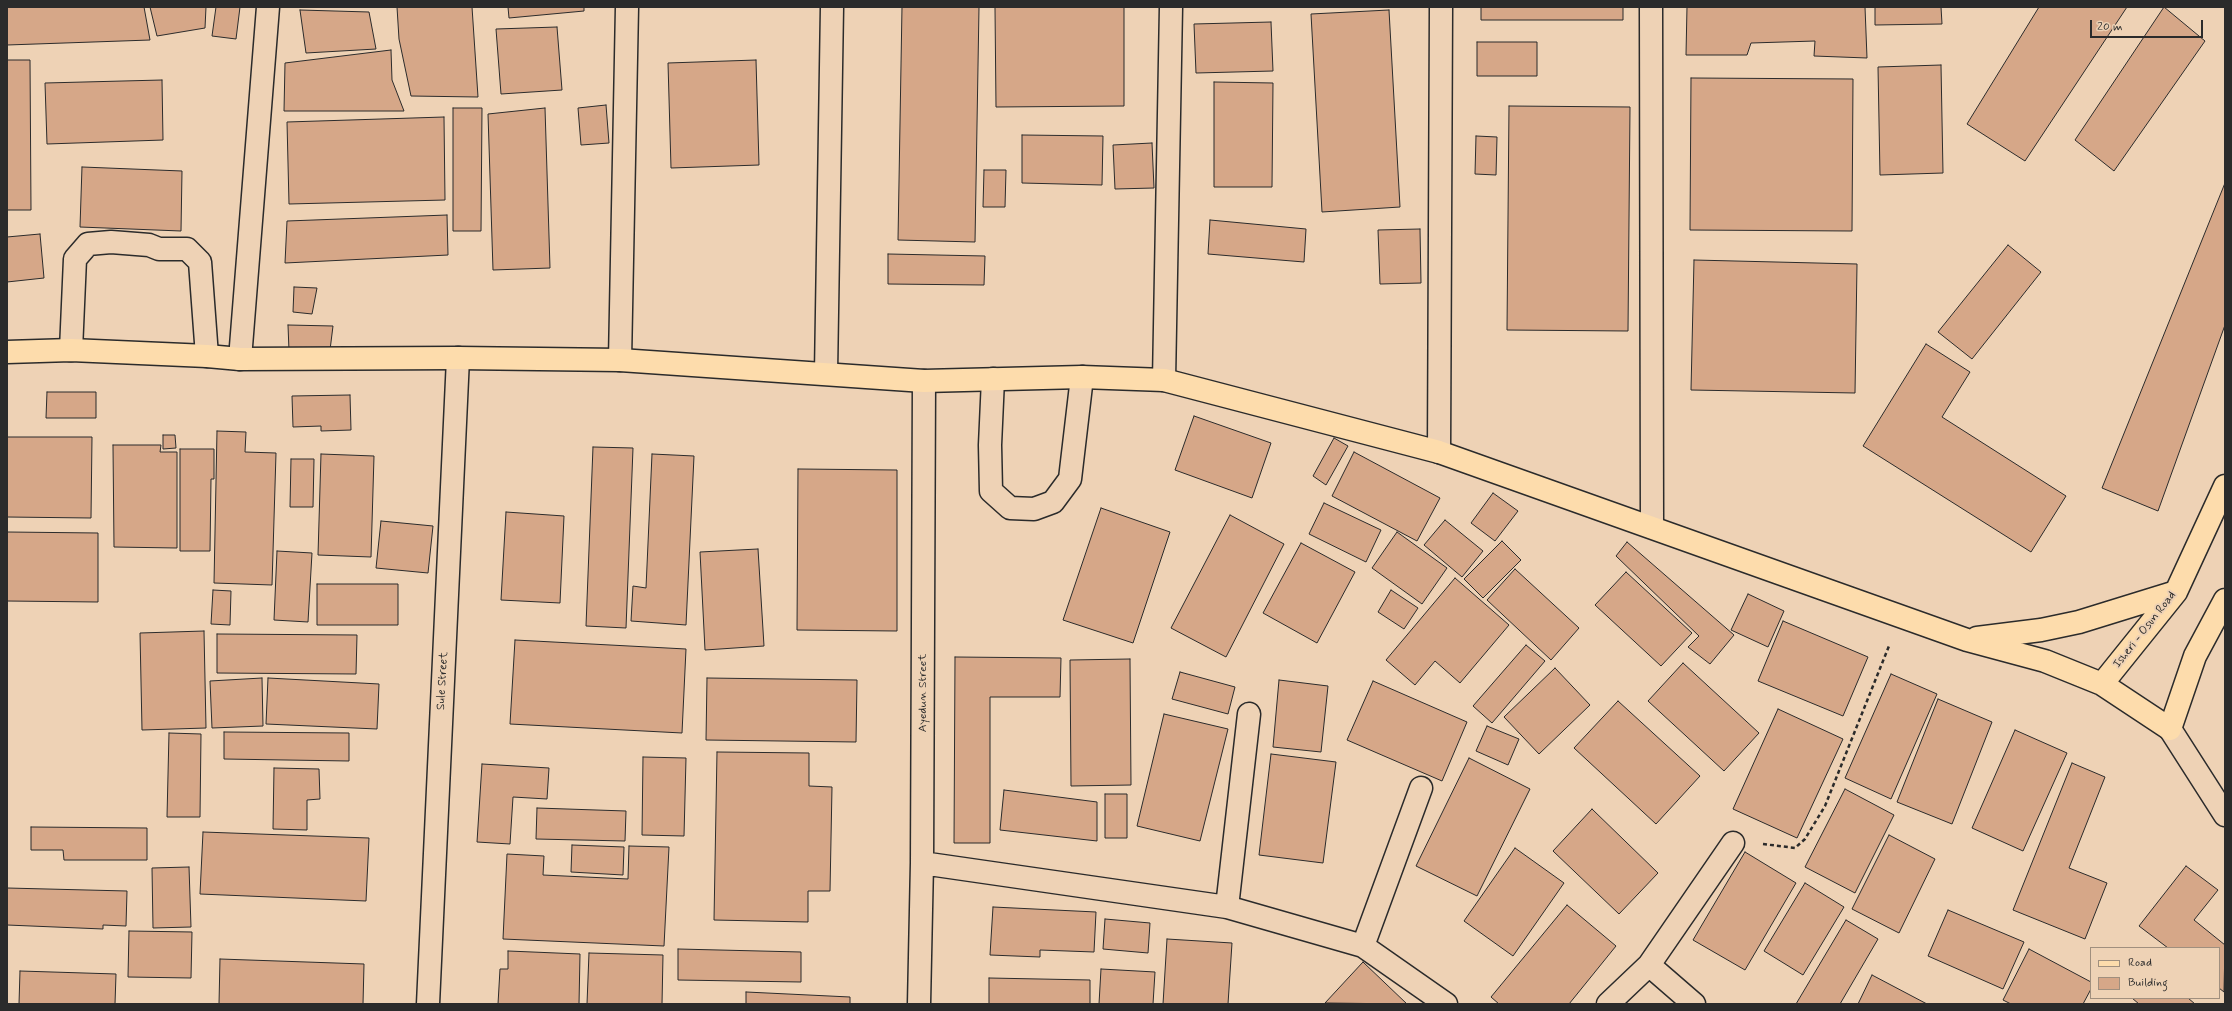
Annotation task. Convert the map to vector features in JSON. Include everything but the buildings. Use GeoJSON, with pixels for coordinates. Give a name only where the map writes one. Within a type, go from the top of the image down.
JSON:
{"type":"FeatureCollection","features":[{"type":"Feature","properties":{"kind":"main road"},"geometry":{"type":"LineString","coordinates":[[7,352],[71,350],[207,356],[240,359],[458,358],[620,360],[826,373],[924,381],[1082,377],[1164,380],[1439,452],[1967,640],[2045,661],[2102,684],[2170,728],[2195,656],[2225,600]]}},
{"type":"Feature","properties":{"kind":"main road","name":"Isheri - Osun Road"},"geometry":{"type":"LineString","coordinates":[[2102,684],[2176,592],[2225,486]]}},
{"type":"Feature","properties":{"kind":"main road"},"geometry":{"type":"LineString","coordinates":[[1967,640],[2042,630],[2079,622],[2176,592]]}},
{"type":"Feature","properties":{"kind":"street"},"geometry":{"type":"LineString","coordinates":[[240,359],[268,7]]}},
{"type":"Feature","properties":{"kind":"street"},"geometry":{"type":"LineString","coordinates":[[620,360],[626,7]]}},
{"type":"Feature","properties":{"kind":"street"},"geometry":{"type":"LineString","coordinates":[[826,373],[832,7]]}},
{"type":"Feature","properties":{"kind":"street"},"geometry":{"type":"LineString","coordinates":[[1164,380],[1171,7]]}},
{"type":"Feature","properties":{"kind":"street"},"geometry":{"type":"LineString","coordinates":[[1439,452],[1441,7]]}},
{"type":"Feature","properties":{"kind":"street"},"geometry":{"type":"LineString","coordinates":[[1651,7],[1652,527]]}},
{"type":"Feature","properties":{"kind":"street"},"geometry":{"type":"LineString","coordinates":[[71,350],[75,259],[88,244],[111,242],[150,245],[159,249],[187,249],[200,262],[207,356]]}},
{"type":"Feature","properties":{"kind":"street","name":"Sule Street"},"geometry":{"type":"LineString","coordinates":[[428,1004],[458,358]]}},
{"type":"Feature","properties":{"kind":"street"},"geometry":{"type":"LineString","coordinates":[[993,379],[990,445],[991,491],[1010,508],[1034,509],[1053,502],[1070,479],[1082,377]]}},
{"type":"Feature","properties":{"kind":"street","name":"Ayedun Street"},"geometry":{"type":"LineString","coordinates":[[919,1004],[922,863],[924,381]]}},
{"type":"Feature","properties":{"kind":"street"},"geometry":{"type":"LineString","coordinates":[[1227,907],[1249,714]]}},
{"type":"Feature","properties":{"kind":"street"},"geometry":{"type":"LineString","coordinates":[[2170,728],[2225,815]]}},
{"type":"Feature","properties":{"kind":"street"},"geometry":{"type":"LineString","coordinates":[[1363,946],[1421,788]]}},
{"type":"Feature","properties":{"kind":"street"},"geometry":{"type":"LineString","coordinates":[[1608,1004],[1649,965],[1733,843]]}},
{"type":"Feature","properties":{"kind":"street"},"geometry":{"type":"LineString","coordinates":[[922,863],[1227,907],[1363,946],[1446,1004]]}},
{"type":"Feature","properties":{"kind":"street"},"geometry":{"type":"LineString","coordinates":[[1649,965],[1694,1004]]}},
{"type":"Feature","properties":{"kind":"path"},"geometry":{"type":"LineString","coordinates":[[1733,843],[1756,843],[1778,848],[1795,848],[1806,839],[1825,806],[1872,693],[1901,616]]}}]}
